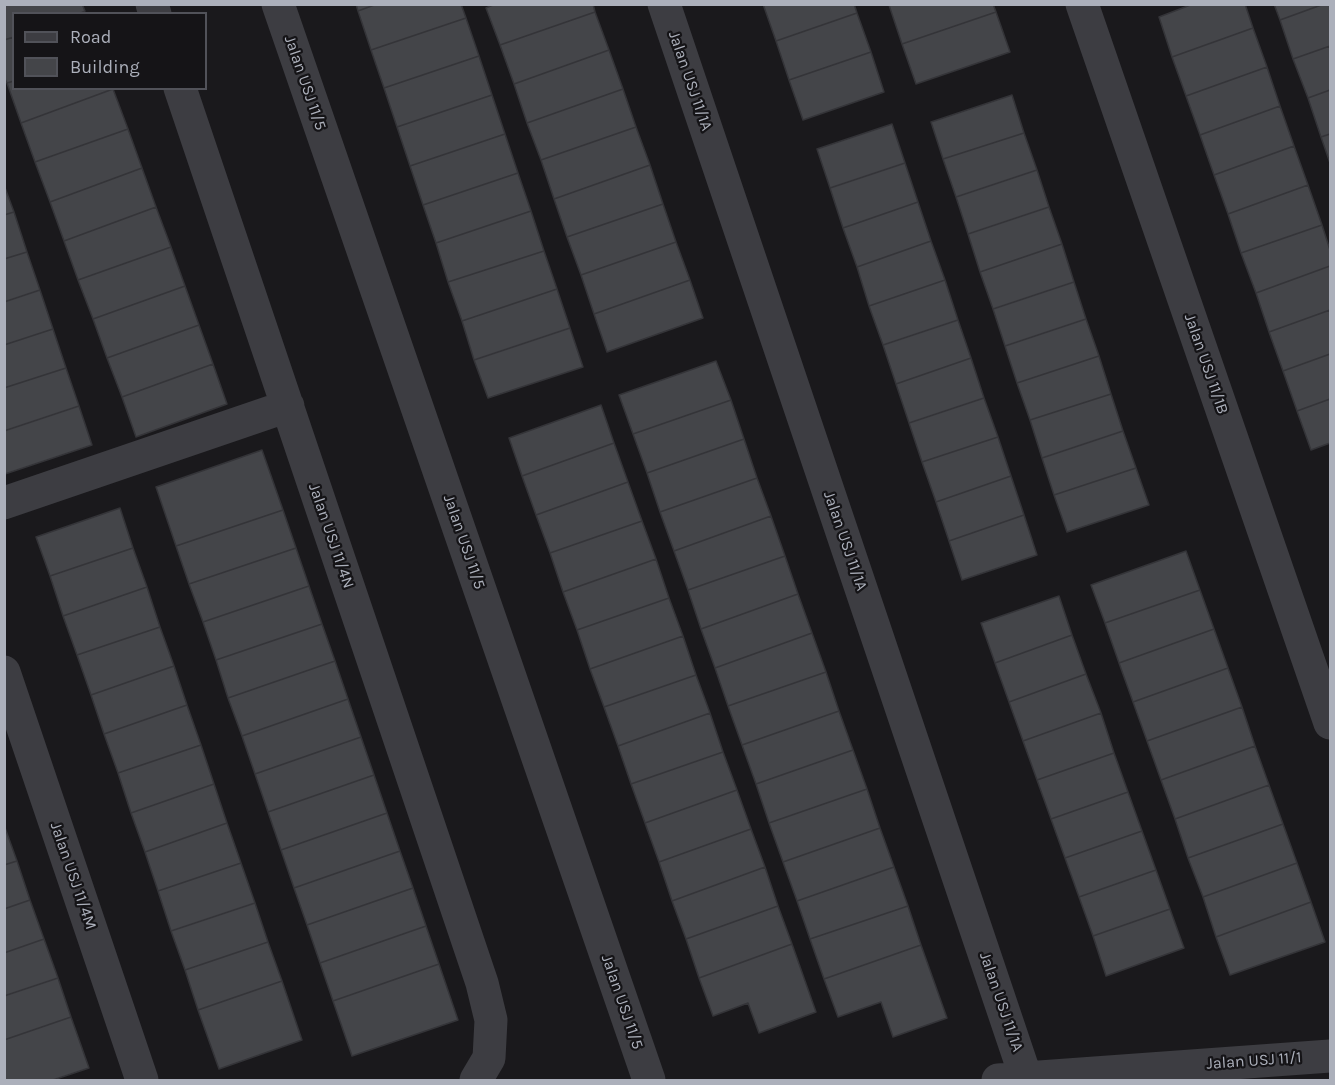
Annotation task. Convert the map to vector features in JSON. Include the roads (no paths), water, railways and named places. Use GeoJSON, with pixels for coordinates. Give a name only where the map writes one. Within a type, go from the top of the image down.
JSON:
{"type":"FeatureCollection","features":[{"type":"Feature","properties":{"kind":"street","name":"Jalan USJ 11/5"},"geometry":{"type":"LineString","coordinates":[[278,4],[649,1080]]}},
{"type":"Feature","properties":{"kind":"street","name":"Jalan USJ 11/1A"},"geometry":{"type":"LineString","coordinates":[[664,4],[1012,1079]]}},
{"type":"Feature","properties":{"kind":"street","name":"Jalan USJ 11/1B"},"geometry":{"type":"LineString","coordinates":[[1082,4],[1330,723]]}},
{"type":"Feature","properties":{"kind":"street","name":"Jalan USJ 11/4N"},"geometry":{"type":"LineString","coordinates":[[181,90],[482,983],[491,1020],[489,1058],[476,1080]]}},
{"type":"Feature","properties":{"kind":"street"},"geometry":{"type":"LineString","coordinates":[[4,503],[288,406]]}},
{"type":"Feature","properties":{"kind":"street","name":"Jalan USJ 11/4M"},"geometry":{"type":"LineString","coordinates":[[4,672],[142,1080]]}},
{"type":"Feature","properties":{"kind":"street","name":"Jalan USJ 11/1"},"geometry":{"type":"LineString","coordinates":[[1012,1079],[1330,1056]]}}]}
